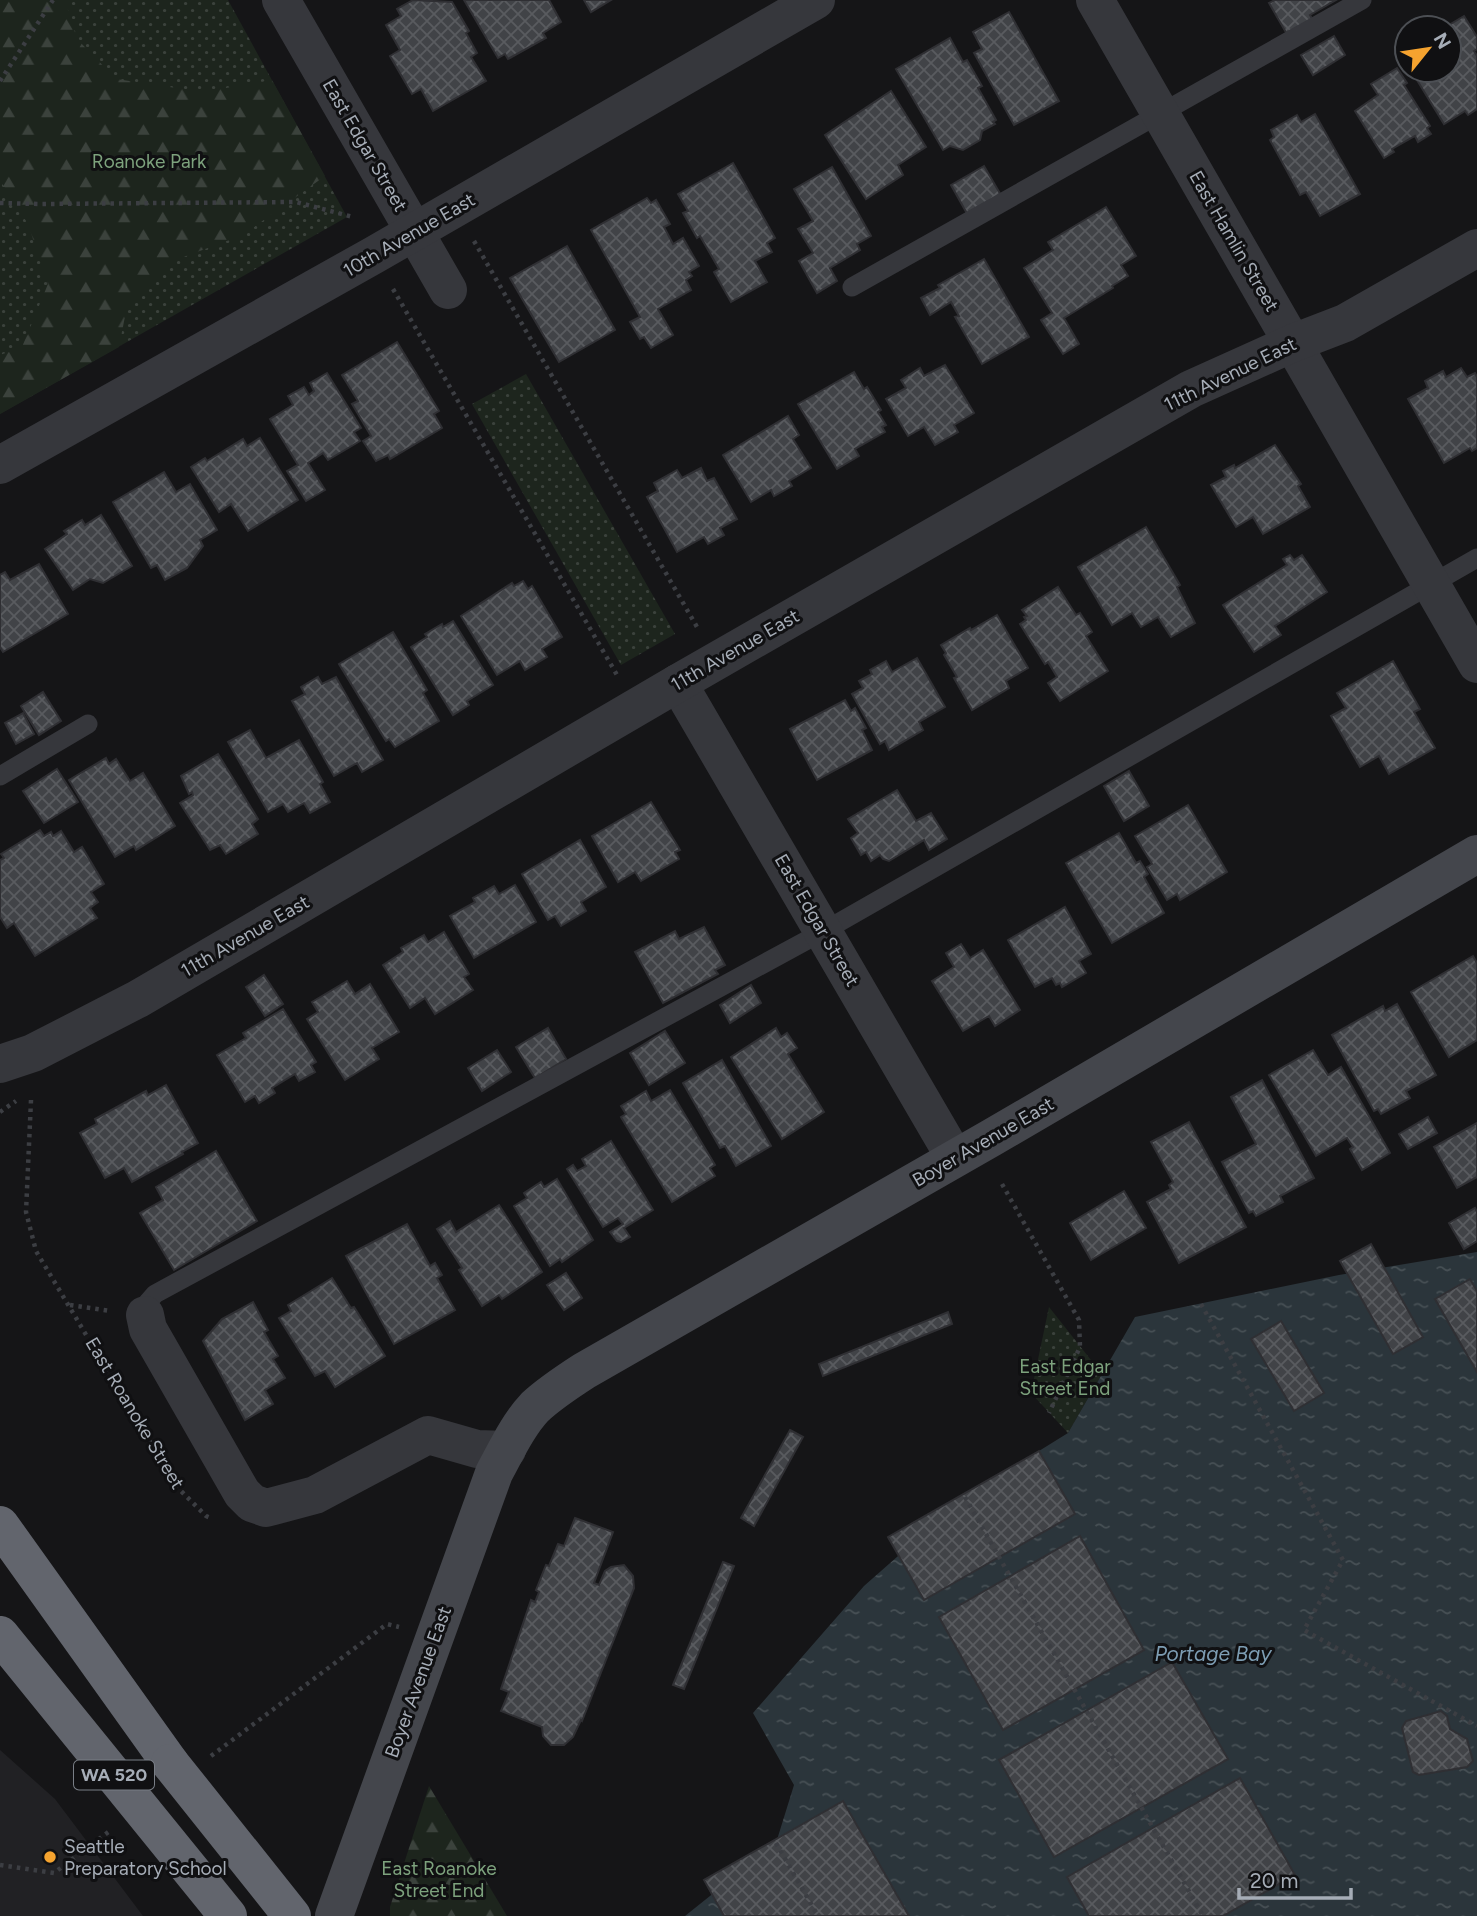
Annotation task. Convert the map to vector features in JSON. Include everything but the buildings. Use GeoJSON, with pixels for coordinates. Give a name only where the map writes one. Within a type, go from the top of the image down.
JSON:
{"type":"FeatureCollection","features":[{"type":"Feature","properties":{"kind":"highway","name":"WA 520"},"geometry":{"type":"LineString","coordinates":[[0,1525],[188,1761],[292,1916]]}},
{"type":"Feature","properties":{"kind":"highway","name":"WA 520"},"geometry":{"type":"LineString","coordinates":[[0,1635],[228,1916]]}},
{"type":"Feature","properties":{"kind":"street","name":"10th Avenue East"},"geometry":{"type":"LineString","coordinates":[[0,465],[415,232],[816,0]]}},
{"type":"Feature","properties":{"kind":"street","name":"East Hamlin Street"},"geometry":{"type":"LineString","coordinates":[[1095,0],[1477,663]]}},
{"type":"Feature","properties":{"kind":"street","name":"East Edgar Street"},"geometry":{"type":"LineString","coordinates":[[287,2],[448,290]]}},
{"type":"Feature","properties":{"kind":"street","name":"11th Avenue East"},"geometry":{"type":"LineString","coordinates":[[0,1064],[33,1054],[138,999],[678,683],[1191,389],[1293,343],[1345,323],[1477,248]]}},
{"type":"Feature","properties":{"kind":"street","name":"East Edgar Street"},"geometry":{"type":"LineString","coordinates":[[678,683],[955,1158]]}},
{"type":"Feature","properties":{"kind":"street","name":"Boyer Avenue East"},"geometry":{"type":"LineString","coordinates":[[334,1916],[494,1473],[534,1409],[566,1382],[1477,854]]}},
{"type":"Feature","properties":{"kind":"street"},"geometry":{"type":"LineString","coordinates":[[130,1313],[148,1329],[243,1493],[252,1503],[266,1508],[315,1495],[428,1436],[477,1449],[507,1450]]}},
{"type":"Feature","properties":{"kind":"lane"},"geometry":{"type":"LineString","coordinates":[[852,287],[1362,0]]}},
{"type":"Feature","properties":{"kind":"lane"},"geometry":{"type":"LineString","coordinates":[[130,1313],[148,1303],[155,1294],[824,931],[1477,558]]}},
{"type":"Feature","properties":{"kind":"lane"},"geometry":{"type":"LineString","coordinates":[[0,776],[88,724]]}},
{"type":"Feature","properties":{"kind":"path"},"geometry":{"type":"LineString","coordinates":[[0,81],[53,0]]}},
{"type":"Feature","properties":{"kind":"path"},"geometry":{"type":"LineString","coordinates":[[0,203],[296,202],[353,217]]}},
{"type":"Feature","properties":{"kind":"path"},"geometry":{"type":"LineString","coordinates":[[472,237],[698,628]]}},
{"type":"Feature","properties":{"kind":"path"},"geometry":{"type":"LineString","coordinates":[[391,285],[617,675]]}},
{"type":"Feature","properties":{"kind":"path","name":"East Roanoke Street"},"geometry":{"type":"LineString","coordinates":[[31,1100],[26,1212],[36,1251],[177,1487],[206,1516]]}},
{"type":"Feature","properties":{"kind":"path"},"geometry":{"type":"LineString","coordinates":[[1002,1184],[1079,1320],[1080,1347],[1049,1413]]}},
{"type":"Feature","properties":{"kind":"path"},"geometry":{"type":"LineString","coordinates":[[1201,1304],[1343,1560],[1304,1630],[1477,1726]]}},
{"type":"Feature","properties":{"kind":"path","name":"East Roanoke Street"},"geometry":{"type":"LineString","coordinates":[[69,1305],[130,1313]]}},
{"type":"Feature","properties":{"kind":"path"},"geometry":{"type":"LineString","coordinates":[[965,1497],[1203,1916]]}},
{"type":"Feature","properties":{"kind":"path"},"geometry":{"type":"LineString","coordinates":[[188,1761],[387,1624],[434,1637]]}},
{"type":"Feature","properties":{"kind":"path"},"geometry":{"type":"LineString","coordinates":[[0,1865],[54,1873],[119,1824]]}},
{"type":"Feature","properties":{"kind":"path"},"geometry":{"type":"LineString","coordinates":[[776,1843],[818,1916]]}},
{"type":"Feature","properties":{"kind":"shaded area","name":"Seattle Preparatory School"},"geometry":{"type":"Polygon","coordinates":[[[0,1750],[55,1799],[143,1916],[0,1916],[0,1750]]]}},
{"type":"Feature","properties":{"kind":"green space","name":"Roanoke Park"},"geometry":{"type":"Polygon","coordinates":[[[0,0],[228,0],[347,217],[0,414],[0,0]]]}},
{"type":"Feature","properties":{"kind":"green space","name":"Roanoke Park"},"geometry":{"type":"Polygon","coordinates":[[[0,0],[65,0],[77,39],[116,79],[203,92],[272,80],[325,176],[243,235],[170,262],[127,306],[119,347],[0,414],[0,355],[22,347],[48,284],[28,224],[0,180],[0,0]]]}},
{"type":"Feature","properties":{"kind":"green space"},"geometry":{"type":"Polygon","coordinates":[[[526,374],[675,634],[621,665],[472,404],[526,374]]]}},
{"type":"Feature","properties":{"kind":"green space","name":"East Edgar Street End"},"geometry":{"type":"Polygon","coordinates":[[[1049,1307],[1102,1374],[1068,1433],[1031,1393],[1049,1307]]]}},
{"type":"Feature","properties":{"kind":"green space","name":"East Roanoke Street End"},"geometry":{"type":"Polygon","coordinates":[[[429,1786],[507,1916],[390,1916],[390,1907],[429,1786]]]}},
{"type":"Feature","properties":{"kind":"water","name":"Portage Bay"},"geometry":{"type":"Polygon","coordinates":[[[1477,1252],[1477,1916],[685,1916],[776,1843],[794,1785],[753,1713],[864,1586],[965,1497],[1068,1433],[1135,1317],[1339,1275],[1477,1252]]]}},
{"type":"Feature","properties":{"kind":"place","name":"Seattle Preparatory School"},"geometry":{"type":"Point","coordinates":[50,1857]}}]}
